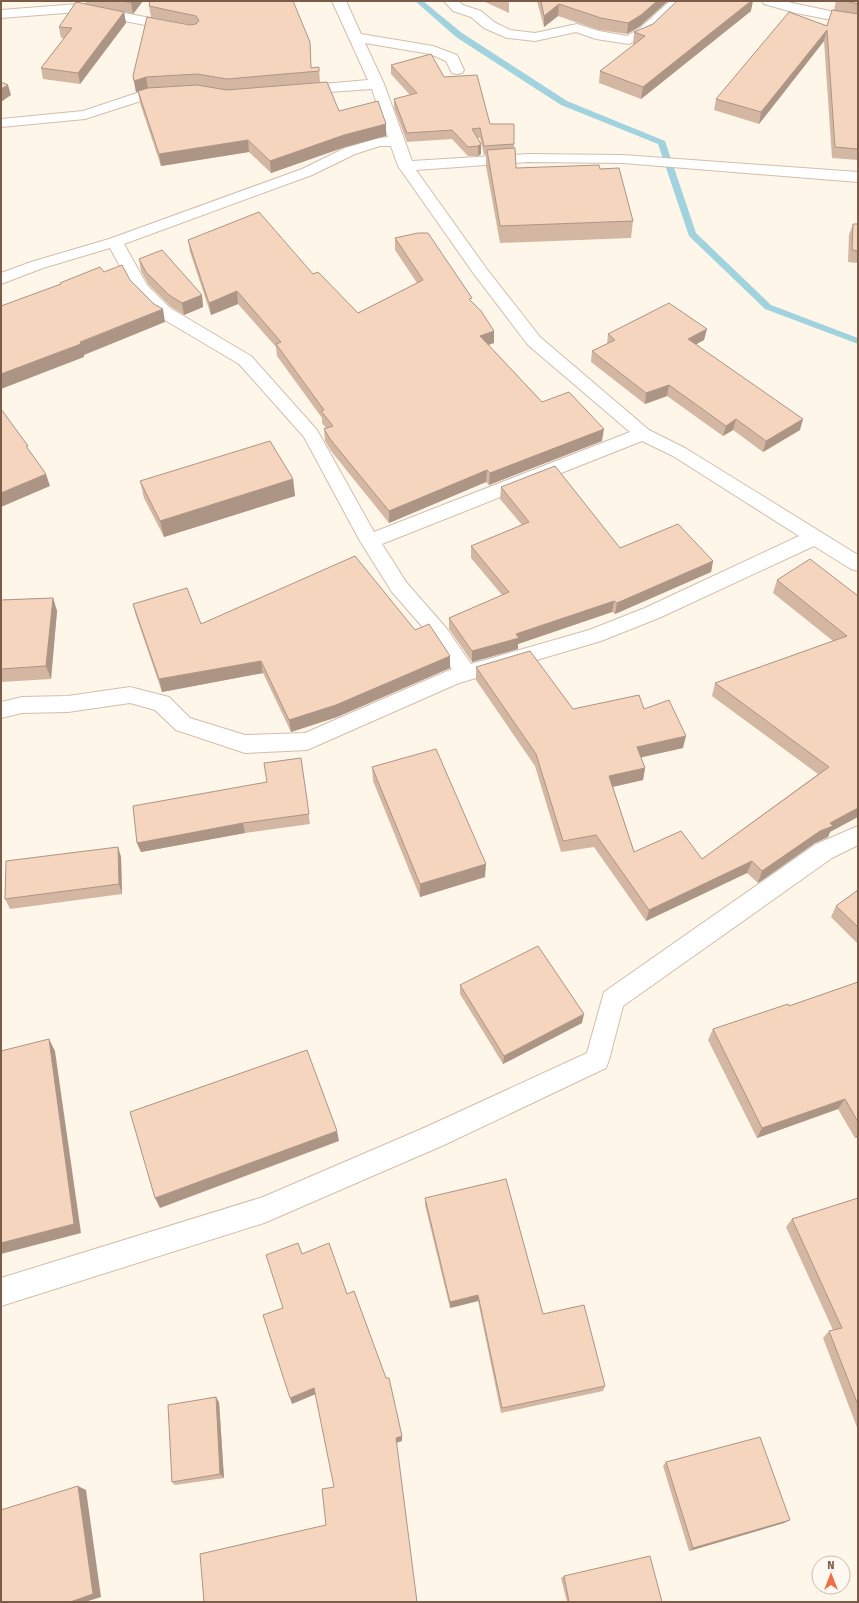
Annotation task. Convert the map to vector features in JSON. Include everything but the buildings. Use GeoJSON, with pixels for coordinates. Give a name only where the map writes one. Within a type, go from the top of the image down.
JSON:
{"type":"FeatureCollection","features":[{"type":"Feature","properties":{"kind":"street"},"geometry":{"type":"LineString","coordinates":[[340,1],[377,84],[406,166],[480,272],[534,342],[643,434],[679,452],[858,564]]}},
{"type":"Feature","properties":{"kind":"street"},"geometry":{"type":"LineString","coordinates":[[451,1],[458,8],[476,14],[489,25],[507,34],[535,37],[577,28],[596,35],[629,40],[645,32],[678,1]]}},
{"type":"Feature","properties":{"kind":"street"},"geometry":{"type":"LineString","coordinates":[[769,1],[819,14],[858,21]]}},
{"type":"Feature","properties":{"kind":"street"},"geometry":{"type":"LineString","coordinates":[[819,14],[822,1]]}},
{"type":"Feature","properties":{"kind":"street"},"geometry":{"type":"LineString","coordinates":[[1,14],[78,8],[192,31]]}},
{"type":"Feature","properties":{"kind":"street"},"geometry":{"type":"LineString","coordinates":[[356,37],[434,50],[452,58],[457,70]]}},
{"type":"Feature","properties":{"kind":"street"},"geometry":{"type":"LineString","coordinates":[[282,92],[377,84]]}},
{"type":"Feature","properties":{"kind":"street"},"geometry":{"type":"LineString","coordinates":[[1,123],[85,115],[148,94],[184,92]]}},
{"type":"Feature","properties":{"kind":"street"},"geometry":{"type":"LineString","coordinates":[[1,279],[37,265],[114,242],[307,172],[350,151],[379,142],[396,141]]}},
{"type":"Feature","properties":{"kind":"street"},"geometry":{"type":"LineString","coordinates":[[406,166],[528,158],[624,159],[858,177]]}},
{"type":"Feature","properties":{"kind":"street"},"geometry":{"type":"LineString","coordinates":[[114,242],[140,288],[164,312],[245,360],[311,434],[370,541],[399,587],[440,634],[466,673]]}},
{"type":"Feature","properties":{"kind":"street"},"geometry":{"type":"LineString","coordinates":[[370,541],[643,434]]}},
{"type":"Feature","properties":{"kind":"street"},"geometry":{"type":"LineString","coordinates":[[1,710],[22,705],[68,704],[130,694],[162,703],[183,724],[245,744],[307,741],[453,677],[594,636],[652,614],[815,537]]}},
{"type":"Feature","properties":{"kind":"street"},"geometry":{"type":"LineString","coordinates":[[1,1292],[264,1210],[435,1136],[597,1060],[613,1000],[818,855],[858,836]]}},
{"type":"Feature","properties":{"kind":"waterway"},"geometry":{"type":"LineString","coordinates":[[419,1],[459,35],[564,103],[662,143],[692,234],[768,307],[858,341]]}}]}
